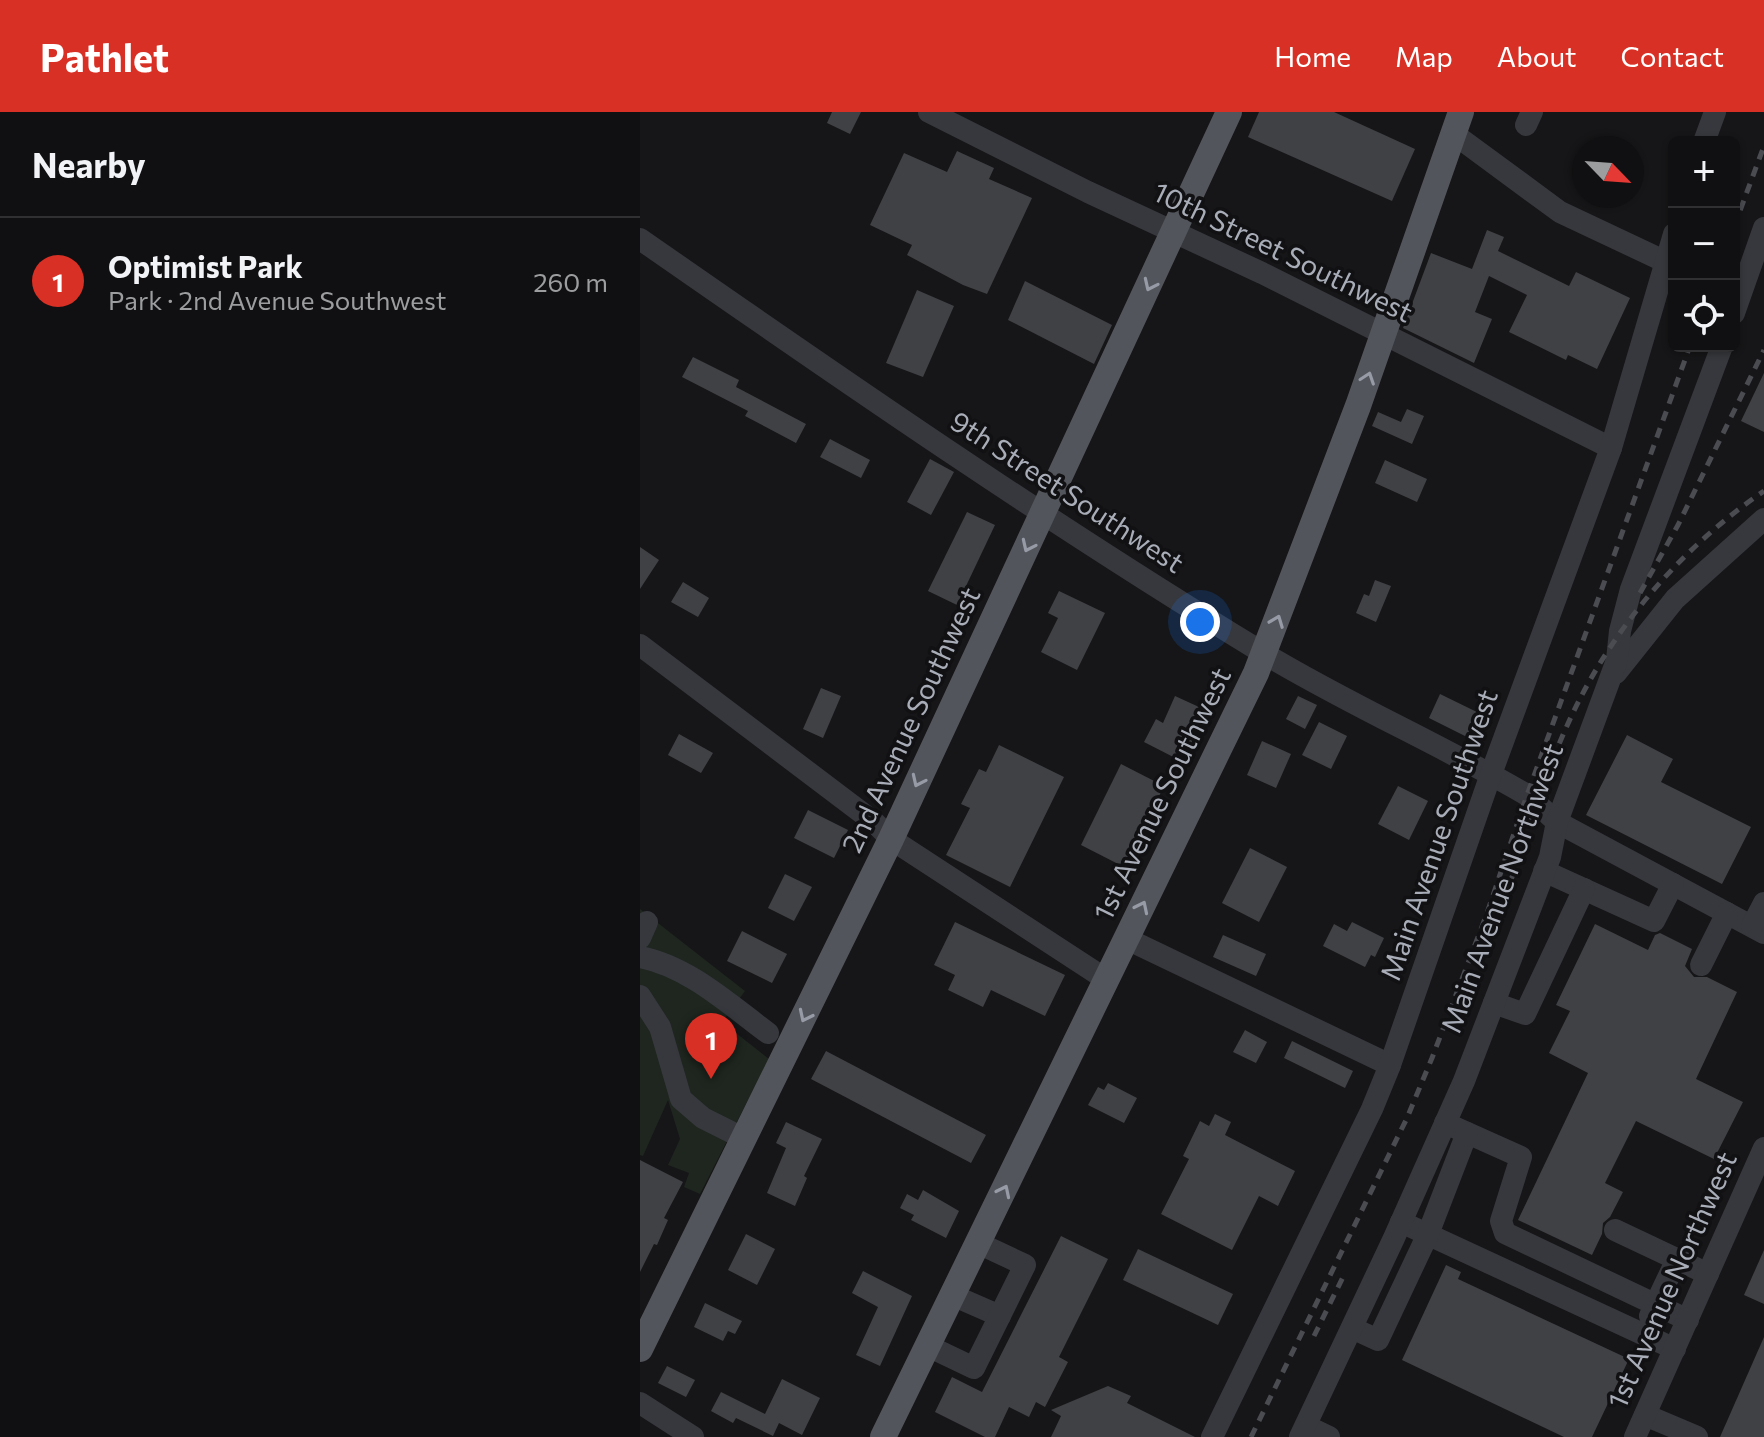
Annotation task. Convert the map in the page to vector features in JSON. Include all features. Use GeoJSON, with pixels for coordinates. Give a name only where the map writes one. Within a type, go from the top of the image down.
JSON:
{"type":"FeatureCollection","features":[{"type":"Feature","properties":{"kind":"main road","name":"2nd Avenue Southwest"},"geometry":{"type":"LineString","coordinates":[[640,1349],[891,839],[1229,112]]}},
{"type":"Feature","properties":{"kind":"main road","name":"1st Avenue Southwest"},"geometry":{"type":"LineString","coordinates":[[883,1437],[1264,654],[1458,123]]}},
{"type":"Feature","properties":{"kind":"street","name":"10th Street Southwest"},"geometry":{"type":"LineString","coordinates":[[929,112],[1262,273],[1611,448]]}},
{"type":"Feature","properties":{"kind":"street"},"geometry":{"type":"LineString","coordinates":[[1706,136],[1715,112]]}},
{"type":"Feature","properties":{"kind":"street"},"geometry":{"type":"LineString","coordinates":[[1458,123],[1560,212],[1666,262]]}},
{"type":"Feature","properties":{"kind":"street"},"geometry":{"type":"LineString","coordinates":[[1740,302],[1756,274],[1764,228]]}},
{"type":"Feature","properties":{"kind":"street","name":"9th Street Southwest"},"geometry":{"type":"LineString","coordinates":[[640,239],[1043,514],[1264,654],[1491,774],[1538,802],[1557,822],[1758,930]]}},
{"type":"Feature","properties":{"kind":"street","name":"Main Avenue Southwest"},"geometry":{"type":"LineString","coordinates":[[1212,1437],[1372,1109],[1390,1065],[1491,774],[1611,448],[1668,255]]}},
{"type":"Feature","properties":{"kind":"street","name":"Main Avenue Northwest"},"geometry":{"type":"LineString","coordinates":[[1303,1431],[1401,1222],[1494,1003],[1544,871],[1557,822],[1617,660],[1620,631],[1631,589],[1720,352]]}},
{"type":"Feature","properties":{"kind":"street"},"geometry":{"type":"LineString","coordinates":[[1609,682],[1675,599],[1764,519]]}},
{"type":"Feature","properties":{"kind":"street"},"geometry":{"type":"LineString","coordinates":[[640,645],[862,812],[891,839],[1107,980]]}},
{"type":"Feature","properties":{"kind":"street"},"geometry":{"type":"LineString","coordinates":[[1544,871],[1654,921],[1673,884]]}},
{"type":"Feature","properties":{"kind":"street"},"geometry":{"type":"LineString","coordinates":[[1494,1003],[1525,1014],[1584,889]]}},
{"type":"Feature","properties":{"kind":"street"},"geometry":{"type":"LineString","coordinates":[[1758,930],[1764,903]]}},
{"type":"Feature","properties":{"kind":"street"},"geometry":{"type":"LineString","coordinates":[[1701,965],[1727,913]]}},
{"type":"Feature","properties":{"kind":"street"},"geometry":{"type":"LineString","coordinates":[[1127,939],[1390,1065]]}},
{"type":"Feature","properties":{"kind":"street"},"geometry":{"type":"LineString","coordinates":[[640,957],[705,987],[768,1033]]}},
{"type":"Feature","properties":{"kind":"street"},"geometry":{"type":"LineString","coordinates":[[640,996],[660,1027],[681,1099],[703,1118],[745,1139]]}},
{"type":"Feature","properties":{"kind":"street"},"geometry":{"type":"LineString","coordinates":[[1445,1123],[1521,1157],[1501,1221],[1505,1233],[1688,1320]]}},
{"type":"Feature","properties":{"kind":"street"},"geometry":{"type":"LineString","coordinates":[[1352,1328],[1378,1340],[1428,1234],[1467,1133]]}},
{"type":"Feature","properties":{"kind":"street","name":"1st Avenue Northwest"},"geometry":{"type":"LineString","coordinates":[[1635,1437],[1764,1148]]}},
{"type":"Feature","properties":{"kind":"street"},"geometry":{"type":"LineString","coordinates":[[1401,1222],[1675,1349]]}},
{"type":"Feature","properties":{"kind":"street"},"geometry":{"type":"LineString","coordinates":[[1615,1230],[1708,1274]]}},
{"type":"Feature","properties":{"kind":"street"},"geometry":{"type":"LineString","coordinates":[[1504,1268],[1517,1240]]}},
{"type":"Feature","properties":{"kind":"street"},"geometry":{"type":"LineString","coordinates":[[928,1346],[974,1368],[1025,1265],[978,1243]]}},
{"type":"Feature","properties":{"kind":"street"},"geometry":{"type":"LineString","coordinates":[[1642,1333],[1677,1259]]}},
{"type":"Feature","properties":{"kind":"street"},"geometry":{"type":"LineString","coordinates":[[952,1295],[1000,1316]]}},
{"type":"Feature","properties":{"kind":"street"},"geometry":{"type":"LineString","coordinates":[[640,1403],[693,1437]]}},
{"type":"Feature","properties":{"kind":"street"},"geometry":{"type":"LineString","coordinates":[[1645,1415],[1697,1437]]}},
{"type":"Feature","properties":{"kind":"street"},"geometry":{"type":"LineString","coordinates":[[1303,1431],[1329,1437]]}},
{"type":"Feature","properties":{"kind":"shaded area"},"geometry":{"type":"Polygon","coordinates":[[[640,909],[745,991],[722,1022],[769,1059],[700,1194],[684,1187],[689,1173],[668,1165],[680,1139],[668,1100],[643,1156],[640,1155],[640,909]]]}},
{"type":"Feature","properties":{"kind":"building"},"geometry":{"type":"Polygon","coordinates":[[[832,112],[861,112],[850,134],[827,123],[832,112]]]}},
{"type":"Feature","properties":{"kind":"building"},"geometry":{"type":"Polygon","coordinates":[[[1259,112],[1334,112],[1415,149],[1392,201],[1248,137],[1259,112]]]}},
{"type":"Feature","properties":{"kind":"building"},"geometry":{"type":"Polygon","coordinates":[[[957,151],[994,168],[989,179],[1032,198],[987,294],[963,285],[907,255],[912,245],[870,225],[904,153],[947,172],[957,151]]]}},
{"type":"Feature","properties":{"kind":"building"},"geometry":{"type":"Polygon","coordinates":[[[1487,230],[1504,237],[1498,251],[1569,286],[1576,272],[1630,298],[1597,369],[1568,355],[1566,360],[1509,332],[1527,295],[1489,276],[1475,312],[1492,319],[1474,363],[1403,328],[1431,253],[1472,269],[1487,230]]]}},
{"type":"Feature","properties":{"kind":"building"},"geometry":{"type":"Polygon","coordinates":[[[1025,281],[1112,325],[1094,364],[1008,320],[1025,281]]]}},
{"type":"Feature","properties":{"kind":"building"},"geometry":{"type":"Polygon","coordinates":[[[917,290],[954,306],[923,377],[886,363],[917,290]]]}},
{"type":"Feature","properties":{"kind":"building"},"geometry":{"type":"Polygon","coordinates":[[[693,357],[739,380],[736,387],[806,424],[796,443],[745,416],[748,411],[682,377],[693,357]]]}},
{"type":"Feature","properties":{"kind":"building"},"geometry":{"type":"Polygon","coordinates":[[[1764,373],[1764,432],[1741,421],[1764,373]]]}},
{"type":"Feature","properties":{"kind":"building"},"geometry":{"type":"Polygon","coordinates":[[[1407,409],[1424,416],[1412,444],[1372,426],[1378,412],[1401,422],[1407,409]]]}},
{"type":"Feature","properties":{"kind":"building"},"geometry":{"type":"Polygon","coordinates":[[[830,439],[870,460],[861,478],[820,457],[830,439]]]}},
{"type":"Feature","properties":{"kind":"building"},"geometry":{"type":"Polygon","coordinates":[[[930,459],[954,472],[931,515],[907,502],[930,459]]]}},
{"type":"Feature","properties":{"kind":"building"},"geometry":{"type":"Polygon","coordinates":[[[1385,460],[1427,479],[1417,502],[1375,483],[1385,460]]]}},
{"type":"Feature","properties":{"kind":"building"},"geometry":{"type":"Polygon","coordinates":[[[967,512],[995,525],[957,605],[928,591],[967,512]]]}},
{"type":"Feature","properties":{"kind":"building"},"geometry":{"type":"Polygon","coordinates":[[[640,547],[659,560],[640,589],[640,547]]]}},
{"type":"Feature","properties":{"kind":"building"},"geometry":{"type":"Polygon","coordinates":[[[1375,580],[1391,586],[1376,622],[1356,613],[1364,594],[1369,596],[1375,580]]]}},
{"type":"Feature","properties":{"kind":"building"},"geometry":{"type":"Polygon","coordinates":[[[683,582],[709,598],[698,617],[671,602],[683,582]]]}},
{"type":"Feature","properties":{"kind":"building"},"geometry":{"type":"Polygon","coordinates":[[[1059,591],[1105,613],[1077,670],[1041,652],[1058,618],[1048,613],[1059,591]]]}},
{"type":"Feature","properties":{"kind":"building"},"geometry":{"type":"Polygon","coordinates":[[[821,688],[841,696],[823,738],[803,729],[821,688]]]}},
{"type":"Feature","properties":{"kind":"building"},"geometry":{"type":"Polygon","coordinates":[[[1440,694],[1483,715],[1471,739],[1429,718],[1440,694]]]}},
{"type":"Feature","properties":{"kind":"building"},"geometry":{"type":"Polygon","coordinates":[[[1175,696],[1210,712],[1185,763],[1144,742],[1156,719],[1163,723],[1175,696]]]}},
{"type":"Feature","properties":{"kind":"building"},"geometry":{"type":"Polygon","coordinates":[[[1298,696],[1317,705],[1305,729],[1286,719],[1298,696]]]}},
{"type":"Feature","properties":{"kind":"building"},"geometry":{"type":"Polygon","coordinates":[[[1319,722],[1347,736],[1331,769],[1302,755],[1319,722]]]}},
{"type":"Feature","properties":{"kind":"building"},"geometry":{"type":"Polygon","coordinates":[[[679,734],[713,753],[701,773],[668,755],[679,734]]]}},
{"type":"Feature","properties":{"kind":"building"},"geometry":{"type":"Polygon","coordinates":[[[1627,735],[1673,759],[1661,782],[1751,827],[1722,884],[1586,815],[1627,735]]]}},
{"type":"Feature","properties":{"kind":"building"},"geometry":{"type":"Polygon","coordinates":[[[1262,741],[1291,754],[1276,788],[1247,775],[1262,741]]]}},
{"type":"Feature","properties":{"kind":"building"},"geometry":{"type":"Polygon","coordinates":[[[999,745],[1064,777],[1010,887],[946,855],[970,808],[961,804],[979,769],[986,772],[999,745]]]}},
{"type":"Feature","properties":{"kind":"building"},"geometry":{"type":"Polygon","coordinates":[[[1121,764],[1164,786],[1124,867],[1081,845],[1121,764]]]}},
{"type":"Feature","properties":{"kind":"building"},"geometry":{"type":"Polygon","coordinates":[[[1398,786],[1428,801],[1409,840],[1378,824],[1398,786]]]}},
{"type":"Feature","properties":{"kind":"building"},"geometry":{"type":"Polygon","coordinates":[[[808,810],[848,830],[834,858],[794,838],[808,810]]]}},
{"type":"Feature","properties":{"kind":"building"},"geometry":{"type":"Polygon","coordinates":[[[1250,848],[1287,867],[1259,922],[1222,903],[1250,848]]]}},
{"type":"Feature","properties":{"kind":"building"},"geometry":{"type":"Polygon","coordinates":[[[785,874],[812,887],[794,921],[768,908],[785,874]]]}},
{"type":"Feature","properties":{"kind":"building"},"geometry":{"type":"Polygon","coordinates":[[[955,922],[1065,975],[1045,1016],[991,990],[983,1007],[948,990],[955,975],[934,965],[955,922]]]}},
{"type":"Feature","properties":{"kind":"building"},"geometry":{"type":"Polygon","coordinates":[[[1352,922],[1384,938],[1375,957],[1371,955],[1365,967],[1323,946],[1334,924],[1347,931],[1352,922]]]}},
{"type":"Feature","properties":{"kind":"building"},"geometry":{"type":"Polygon","coordinates":[[[1595,924],[1648,950],[1655,935],[1660,933],[1692,949],[1685,966],[1694,977],[1707,977],[1737,992],[1696,1079],[1743,1102],[1714,1159],[1636,1121],[1605,1183],[1623,1192],[1610,1217],[1603,1223],[1602,1234],[1592,1255],[1518,1220],[1588,1073],[1549,1053],[1570,1011],[1556,1005],[1595,924]]]}},
{"type":"Feature","properties":{"kind":"building"},"geometry":{"type":"Polygon","coordinates":[[[742,931],[787,954],[772,983],[727,961],[742,931]]]}},
{"type":"Feature","properties":{"kind":"building"},"geometry":{"type":"Polygon","coordinates":[[[1223,935],[1266,954],[1256,976],[1213,957],[1223,935]]]}},
{"type":"Feature","properties":{"kind":"building"},"geometry":{"type":"Polygon","coordinates":[[[1245,1030],[1267,1042],[1256,1063],[1233,1052],[1245,1030]]]}},
{"type":"Feature","properties":{"kind":"building"},"geometry":{"type":"Polygon","coordinates":[[[1292,1041],[1353,1071],[1345,1088],[1284,1058],[1292,1041]]]}},
{"type":"Feature","properties":{"kind":"building"},"geometry":{"type":"Polygon","coordinates":[[[826,1051],[986,1135],[971,1163],[811,1079],[826,1051]]]}},
{"type":"Feature","properties":{"kind":"building"},"geometry":{"type":"Polygon","coordinates":[[[1108,1083],[1137,1098],[1124,1123],[1088,1105],[1098,1087],[1104,1090],[1108,1083]]]}},
{"type":"Feature","properties":{"kind":"building"},"geometry":{"type":"Polygon","coordinates":[[[1215,1114],[1231,1122],[1225,1135],[1295,1171],[1278,1206],[1259,1196],[1232,1250],[1161,1214],[1189,1159],[1183,1156],[1200,1121],[1209,1126],[1215,1114]]]}},
{"type":"Feature","properties":{"kind":"building"},"geometry":{"type":"Polygon","coordinates":[[[786,1122],[822,1139],[804,1176],[807,1178],[795,1206],[767,1193],[786,1148],[776,1143],[786,1122]]]}},
{"type":"Feature","properties":{"kind":"building"},"geometry":{"type":"Polygon","coordinates":[[[640,1160],[683,1182],[664,1218],[668,1220],[657,1245],[654,1244],[640,1272],[640,1160]]]}},
{"type":"Feature","properties":{"kind":"building"},"geometry":{"type":"Polygon","coordinates":[[[923,1190],[959,1211],[946,1238],[911,1220],[914,1215],[900,1208],[907,1194],[918,1200],[923,1190]]]}},
{"type":"Feature","properties":{"kind":"building"},"geometry":{"type":"Polygon","coordinates":[[[746,1234],[775,1249],[757,1285],[728,1270],[746,1234]]]}},
{"type":"Feature","properties":{"kind":"building"},"geometry":{"type":"Polygon","coordinates":[[[1061,1236],[1108,1259],[1059,1357],[1068,1362],[1045,1407],[1036,1402],[1029,1417],[1009,1407],[995,1437],[985,1437],[935,1412],[952,1377],[982,1392],[1061,1236]]]}},
{"type":"Feature","properties":{"kind":"building"},"geometry":{"type":"Polygon","coordinates":[[[1138,1249],[1233,1294],[1218,1325],[1123,1280],[1138,1249]]]}},
{"type":"Feature","properties":{"kind":"building"},"geometry":{"type":"Polygon","coordinates":[[[1764,1250],[1764,1304],[1744,1295],[1764,1250]]]}},
{"type":"Feature","properties":{"kind":"building"},"geometry":{"type":"Polygon","coordinates":[[[1446,1265],[1461,1272],[1458,1279],[1629,1359],[1592,1437],[1564,1437],[1402,1360],[1446,1265]]]}},
{"type":"Feature","properties":{"kind":"building"},"geometry":{"type":"Polygon","coordinates":[[[863,1271],[912,1296],[880,1366],[856,1355],[878,1307],[852,1293],[863,1271]]]}},
{"type":"Feature","properties":{"kind":"building"},"geometry":{"type":"Polygon","coordinates":[[[705,1303],[742,1321],[735,1334],[728,1331],[723,1341],[694,1327],[705,1303]]]}},
{"type":"Feature","properties":{"kind":"building"},"geometry":{"type":"Polygon","coordinates":[[[1764,1337],[1764,1437],[1720,1437],[1764,1337]]]}},
{"type":"Feature","properties":{"kind":"building"},"geometry":{"type":"Polygon","coordinates":[[[667,1366],[695,1380],[686,1397],[658,1383],[667,1366]]]}},
{"type":"Feature","properties":{"kind":"building"},"geometry":{"type":"Polygon","coordinates":[[[782,1379],[820,1398],[802,1435],[779,1423],[773,1436],[736,1418],[733,1423],[711,1411],[721,1392],[765,1414],[782,1379]]]}},
{"type":"Feature","properties":{"kind":"building"},"geometry":{"type":"Polygon","coordinates":[[[1108,1386],[1131,1396],[1127,1403],[1195,1437],[1051,1437],[1061,1416],[1051,1410],[1108,1386]]]}},
{"type":"Feature","properties":{"kind":"railway"},"geometry":{"type":"LineString","coordinates":[[1740,211],[1764,146]]}},
{"type":"Feature","properties":{"kind":"railway"},"geometry":{"type":"LineString","coordinates":[[1640,593],[1678,525],[1764,350]]}},
{"type":"Feature","properties":{"kind":"railway"},"geometry":{"type":"LineString","coordinates":[[1251,1437],[1407,1118],[1432,1058],[1688,352]]}},
{"type":"Feature","properties":{"kind":"railway"},"geometry":{"type":"LineString","coordinates":[[1493,930],[1560,743],[1607,652],[1652,591],[1678,563],[1705,537],[1764,491]]}},
{"type":"Feature","properties":{"kind":"railway"},"geometry":{"type":"LineString","coordinates":[[1314,1336],[1344,1275]]}},
{"type":"Feature","properties":{"kind":"place","name":"Optimist Park"},"geometry":{"type":"Point","coordinates":[711,1079]}}]}
